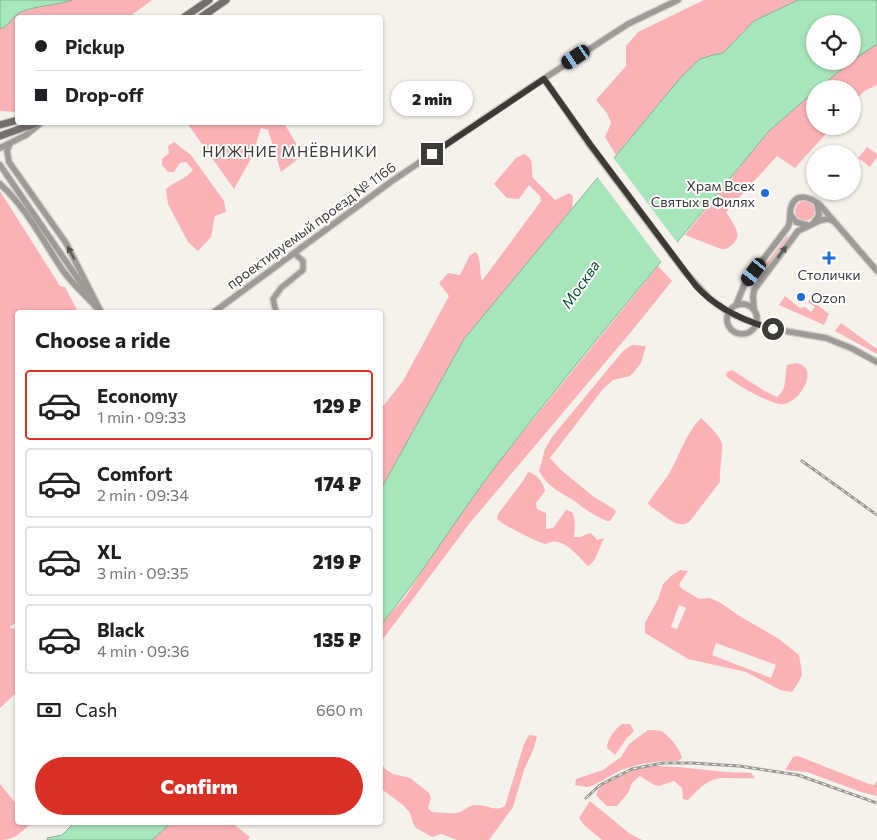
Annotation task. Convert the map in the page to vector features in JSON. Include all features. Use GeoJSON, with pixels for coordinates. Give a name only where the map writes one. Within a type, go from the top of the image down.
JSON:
{"type":"FeatureCollection","features":[{"type":"Feature","properties":{"kind":"main road"},"geometry":{"type":"LineString","coordinates":[[188,15],[209,0]]}},
{"type":"Feature","properties":{"kind":"main road"},"geometry":{"type":"LineString","coordinates":[[204,15],[226,0]]}},
{"type":"Feature","properties":{"kind":"main road"},"geometry":{"type":"LineString","coordinates":[[0,125],[15,121]]}},
{"type":"Feature","properties":{"kind":"main road"},"geometry":{"type":"LineString","coordinates":[[0,136],[34,125]]}},
{"type":"Feature","properties":{"kind":"street","name":"проектируемый проезд № 1166"},"geometry":{"type":"LineString","coordinates":[[217,310],[408,170],[628,24],[678,0]]}},
{"type":"Feature","properties":{"kind":"street"},"geometry":{"type":"LineString","coordinates":[[198,8],[200,15]]}},
{"type":"Feature","properties":{"kind":"street"},"geometry":{"type":"LineString","coordinates":[[544,79],[590,144],[702,293],[728,312],[757,324],[787,332],[826,338],[851,348],[877,362]]}},
{"type":"Feature","properties":{"kind":"street"},"geometry":{"type":"LineString","coordinates":[[0,148],[26,136],[38,125]]}},
{"type":"Feature","properties":{"kind":"street"},"geometry":{"type":"LineString","coordinates":[[10,143],[7,151],[9,162],[66,243],[100,310]]}},
{"type":"Feature","properties":{"kind":"street"},"geometry":{"type":"LineString","coordinates":[[0,165],[100,310]]}},
{"type":"Feature","properties":{"kind":"street"},"geometry":{"type":"LineString","coordinates":[[0,184],[7,190],[25,214],[66,274],[99,310]]}},
{"type":"Feature","properties":{"kind":"street"},"geometry":{"type":"LineString","coordinates":[[736,304],[746,304],[754,309],[758,315],[757,324],[746,334],[736,333],[729,327],[727,323],[728,312],[736,304],[745,284],[788,227],[792,205],[799,198],[809,197],[815,201],[877,271]]}},
{"type":"Feature","properties":{"kind":"street"},"geometry":{"type":"LineString","coordinates":[[791,214],[800,224],[810,224],[819,215],[819,207],[815,201]]}},
{"type":"Feature","properties":{"kind":"street"},"geometry":{"type":"LineString","coordinates":[[754,309],[754,290],[798,231],[824,219],[835,222]]}},
{"type":"Feature","properties":{"kind":"street"},"geometry":{"type":"LineString","coordinates":[[276,310],[273,299],[282,288],[303,270],[303,261],[294,253]]}},
{"type":"Feature","properties":{"kind":"shaded area"},"geometry":{"type":"Polygon","coordinates":[[[72,0],[152,0],[132,15],[16,15],[34,8],[72,0]]]}},
{"type":"Feature","properties":{"kind":"shaded area"},"geometry":{"type":"Polygon","coordinates":[[[704,0],[798,0],[754,21],[723,53],[700,59],[682,76],[616,155],[605,137],[611,123],[607,113],[596,100],[626,66],[626,46],[638,32],[704,0]]]}},
{"type":"Feature","properties":{"kind":"shaded area"},"geometry":{"type":"Polygon","coordinates":[[[15,16],[15,112],[0,111],[0,29],[6,26],[15,16]]]}},
{"type":"Feature","properties":{"kind":"shaded area"},"geometry":{"type":"Polygon","coordinates":[[[877,44],[877,85],[864,91],[861,95],[861,80],[828,80],[839,70],[861,70],[861,54],[877,44]]]}},
{"type":"Feature","properties":{"kind":"shaded area"},"geometry":{"type":"Polygon","coordinates":[[[806,99],[806,135],[825,135],[816,145],[806,145],[806,156],[795,168],[777,156],[726,212],[737,231],[736,240],[732,245],[726,249],[721,249],[685,235],[769,131],[806,99]]]}},
{"type":"Feature","properties":{"kind":"shaded area"},"geometry":{"type":"Polygon","coordinates":[[[188,125],[285,125],[296,143],[297,160],[281,172],[268,130],[261,128],[252,157],[234,189],[188,125]]]}},
{"type":"Feature","properties":{"kind":"shaded area"},"geometry":{"type":"Polygon","coordinates":[[[174,142],[191,155],[224,201],[226,212],[215,216],[211,237],[198,251],[188,242],[168,204],[166,189],[193,170],[186,162],[180,163],[174,172],[168,172],[162,165],[162,159],[169,153],[168,146],[174,142]]]}},
{"type":"Feature","properties":{"kind":"shaded area"},"geometry":{"type":"Polygon","coordinates":[[[867,147],[877,154],[877,157],[870,167],[861,160],[861,154],[867,147]]]}},
{"type":"Feature","properties":{"kind":"shaded area"},"geometry":{"type":"Polygon","coordinates":[[[524,154],[528,156],[531,162],[533,178],[555,200],[569,193],[573,196],[572,209],[464,339],[383,486],[383,406],[403,381],[449,296],[439,283],[448,273],[460,275],[470,255],[476,252],[479,258],[482,281],[541,201],[540,196],[529,185],[519,199],[507,198],[494,184],[516,158],[524,154]]]}},
{"type":"Feature","properties":{"kind":"shaded area"},"geometry":{"type":"Polygon","coordinates":[[[0,191],[60,286],[65,287],[77,310],[15,310],[15,624],[9,627],[15,629],[15,694],[0,708],[0,191]]]}},
{"type":"Feature","properties":{"kind":"shaded area"},"geometry":{"type":"Polygon","coordinates":[[[801,201],[809,201],[815,207],[815,215],[809,221],[801,221],[795,215],[795,207],[801,201]]]}},
{"type":"Feature","properties":{"kind":"shaded area"},"geometry":{"type":"Polygon","coordinates":[[[787,236],[789,238],[752,287],[750,285],[787,236]]]}},
{"type":"Feature","properties":{"kind":"shaded area"},"geometry":{"type":"Polygon","coordinates":[[[658,266],[672,281],[469,524],[383,639],[383,623],[406,596],[440,543],[501,459],[658,266]]]}},
{"type":"Feature","properties":{"kind":"shaded area"},"geometry":{"type":"Polygon","coordinates":[[[785,296],[800,308],[805,307],[811,312],[815,307],[808,302],[810,299],[829,314],[824,325],[779,305],[785,296]]]}},
{"type":"Feature","properties":{"kind":"shaded area"},"geometry":{"type":"Polygon","coordinates":[[[841,323],[877,349],[877,354],[835,331],[841,323]]]}},
{"type":"Feature","properties":{"kind":"shaded area"},"geometry":{"type":"Polygon","coordinates":[[[632,345],[646,346],[641,363],[630,376],[613,380],[603,389],[550,458],[561,470],[594,497],[614,509],[616,512],[610,521],[607,521],[591,513],[555,489],[542,477],[539,471],[545,449],[552,437],[623,351],[632,345]]]}},
{"type":"Feature","properties":{"kind":"shaded area"},"geometry":{"type":"Polygon","coordinates":[[[796,363],[803,366],[807,371],[805,384],[796,397],[784,404],[771,402],[745,389],[726,376],[727,372],[732,370],[777,397],[784,387],[787,365],[796,363]]]}},
{"type":"Feature","properties":{"kind":"shaded area"},"geometry":{"type":"Polygon","coordinates":[[[701,418],[716,434],[722,444],[720,482],[690,521],[685,524],[676,523],[651,507],[648,503],[669,474],[688,436],[701,418]]]}},
{"type":"Feature","properties":{"kind":"shaded area"},"geometry":{"type":"Polygon","coordinates":[[[528,472],[537,477],[545,491],[536,503],[537,509],[546,513],[546,529],[553,528],[566,510],[572,512],[573,515],[575,524],[574,537],[590,533],[597,540],[604,538],[595,559],[588,566],[563,544],[557,542],[542,543],[512,529],[497,519],[498,514],[528,472]]]}},
{"type":"Feature","properties":{"kind":"shaded area"},"geometry":{"type":"Polygon","coordinates":[[[680,570],[688,571],[679,584],[681,588],[699,599],[710,598],[721,603],[779,639],[799,655],[802,675],[792,692],[780,690],[746,672],[688,659],[645,633],[645,623],[658,599],[663,584],[680,570]],[[679,605],[671,627],[677,629],[686,608],[679,605]],[[716,643],[712,655],[771,678],[776,665],[716,643]]]}},
{"type":"Feature","properties":{"kind":"shaded area"},"geometry":{"type":"Polygon","coordinates":[[[622,724],[630,724],[634,731],[615,755],[607,748],[607,745],[612,734],[622,724]]]}},
{"type":"Feature","properties":{"kind":"shaded area"},"geometry":{"type":"Polygon","coordinates":[[[648,730],[664,733],[677,747],[682,758],[678,761],[641,764],[621,770],[592,786],[575,785],[576,779],[603,770],[621,757],[629,744],[648,730]]]}},
{"type":"Feature","properties":{"kind":"shaded area"},"geometry":{"type":"Polygon","coordinates":[[[529,735],[537,736],[513,807],[489,840],[457,840],[441,834],[432,837],[416,828],[410,813],[403,805],[383,790],[383,766],[393,774],[410,778],[429,793],[431,798],[428,808],[432,812],[456,813],[474,805],[501,808],[505,806],[524,744],[529,735]]]}},
{"type":"Feature","properties":{"kind":"shaded area"},"geometry":{"type":"Polygon","coordinates":[[[798,756],[869,784],[874,785],[877,781],[877,796],[807,772],[785,770],[793,757],[798,756]]]}},
{"type":"Feature","properties":{"kind":"shaded area"},"geometry":{"type":"Polygon","coordinates":[[[654,766],[751,773],[755,778],[718,778],[705,784],[688,800],[683,799],[682,788],[674,781],[659,786],[640,776],[632,783],[628,793],[617,806],[607,806],[596,795],[605,782],[620,773],[654,766]]]}},
{"type":"Feature","properties":{"kind":"shaded area"},"geometry":{"type":"Polygon","coordinates":[[[0,784],[15,803],[15,825],[30,825],[14,837],[0,840],[0,784]]]}},
{"type":"Feature","properties":{"kind":"shaded area"},"geometry":{"type":"Polygon","coordinates":[[[590,801],[629,833],[642,840],[602,840],[585,826],[579,818],[590,801]]]}},
{"type":"Feature","properties":{"kind":"shaded area"},"geometry":{"type":"Polygon","coordinates":[[[168,825],[235,825],[250,837],[248,840],[152,840],[168,825]]]}},
{"type":"Feature","properties":{"kind":"water"},"geometry":{"type":"Polygon","coordinates":[[[0,0],[72,0],[21,12],[0,29],[0,0]]]}},
{"type":"Feature","properties":{"kind":"water","name":"Москва"},"geometry":{"type":"Polygon","coordinates":[[[798,0],[877,0],[877,44],[861,55],[861,15],[806,15],[806,70],[840,70],[829,80],[806,80],[806,99],[769,131],[601,334],[486,479],[412,585],[383,622],[383,486],[464,339],[682,76],[700,59],[723,53],[754,21],[798,0]]]}},
{"type":"Feature","properties":{"kind":"water"},"geometry":{"type":"Polygon","coordinates":[[[72,825],[169,825],[152,840],[47,840],[47,838],[62,835],[72,825]]]}},
{"type":"Feature","properties":{"kind":"pier"},"geometry":{"type":"Polygon","coordinates":[[[612,156],[679,245],[663,264],[596,175],[612,156]]]}},
{"type":"Feature","properties":{"kind":"railway"},"geometry":{"type":"LineString","coordinates":[[802,461],[877,515]]}},
{"type":"Feature","properties":{"kind":"railway"},"geometry":{"type":"LineString","coordinates":[[586,798],[600,785],[632,769],[663,763],[691,763],[739,766],[798,775],[877,803]]}},
{"type":"Feature","properties":{"kind":"place","name":"Храм Всех Святых в Филях"},"geometry":{"type":"Point","coordinates":[765,193]}},
{"type":"Feature","properties":{"kind":"place","name":"Столички"},"geometry":{"type":"Point","coordinates":[829,258]}},
{"type":"Feature","properties":{"kind":"place","name":"Ozon"},"geometry":{"type":"Point","coordinates":[801,297]}},
{"type":"Feature","properties":{"kind":"district","name":"НИЖНИЕ МНЁВНИКИ"},"geometry":{"type":"Point","coordinates":[290,151]}},
{"type":"Feature","properties":{"kind":"route"},"geometry":{"type":"LineString","coordinates":[[432,154],[544,79],[590,144],[702,293],[728,312],[773,329]]}}]}
